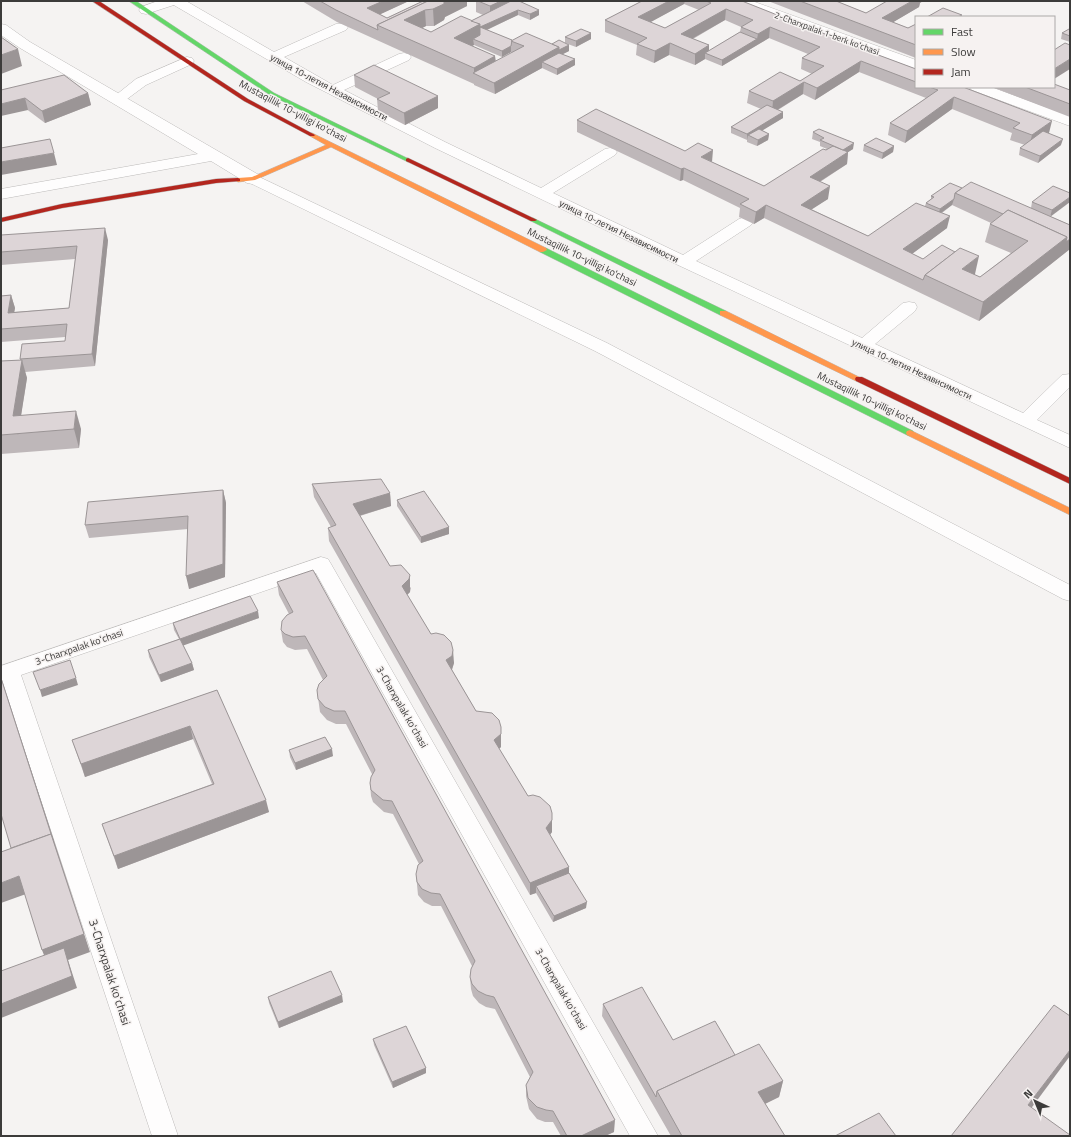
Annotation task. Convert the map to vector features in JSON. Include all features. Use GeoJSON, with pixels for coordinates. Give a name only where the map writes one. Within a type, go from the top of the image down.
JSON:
{"type":"FeatureCollection","features":[{"type":"Feature","properties":{"kind":"main road","name":"Mustaqillik 10-yilligi ko'chasi"},"geometry":{"type":"LineString","coordinates":[[95,1],[246,100],[331,145],[1070,512]]}},
{"type":"Feature","properties":{"kind":"main road","name":"Mustaqillik 10-yilligi ko'chasi"},"geometry":{"type":"LineString","coordinates":[[132,1],[272,94],[1070,481]]}},
{"type":"Feature","properties":{"kind":"main road"},"geometry":{"type":"LineString","coordinates":[[1,220],[62,206],[216,181],[253,179],[331,145]]}},
{"type":"Feature","properties":{"kind":"street"},"geometry":{"type":"LineString","coordinates":[[146,10],[172,1]]}},
{"type":"Feature","properties":{"kind":"street","name":"2-Charxpalak 1-berk koʻchasi"},"geometry":{"type":"LineString","coordinates":[[738,1],[915,65]]}},
{"type":"Feature","properties":{"kind":"street"},"geometry":{"type":"LineString","coordinates":[[1,28],[25,45],[253,179]]}},
{"type":"Feature","properties":{"kind":"street"},"geometry":{"type":"LineString","coordinates":[[980,88],[1070,121]]}},
{"type":"Feature","properties":{"kind":"street"},"geometry":{"type":"LineString","coordinates":[[1,194],[213,156]]}},
{"type":"Feature","properties":{"kind":"lane","name":"улица 10-летия Независимости"},"geometry":{"type":"LineString","coordinates":[[177,1],[273,57],[440,146],[862,346],[1070,442]]}},
{"type":"Feature","properties":{"kind":"lane"},"geometry":{"type":"LineString","coordinates":[[273,57],[341,28]]}},
{"type":"Feature","properties":{"kind":"lane"},"geometry":{"type":"LineString","coordinates":[[333,90],[404,57]]}},
{"type":"Feature","properties":{"kind":"lane"},"geometry":{"type":"LineString","coordinates":[[118,99],[141,82],[187,61]]}},
{"type":"Feature","properties":{"kind":"lane"},"geometry":{"type":"LineString","coordinates":[[541,194],[610,152]]}},
{"type":"Feature","properties":{"kind":"lane"},"geometry":{"type":"LineString","coordinates":[[253,179],[601,347],[1070,594]]}},
{"type":"Feature","properties":{"kind":"lane"},"geometry":{"type":"LineString","coordinates":[[684,262],[745,222]]}},
{"type":"Feature","properties":{"kind":"lane"},"geometry":{"type":"LineString","coordinates":[[862,346],[909,307]]}},
{"type":"Feature","properties":{"kind":"lane"},"geometry":{"type":"LineString","coordinates":[[1025,421],[1068,379]]}},
{"type":"Feature","properties":{"kind":"lane","name":"3-Charxpalak koʻchasi"},"geometry":{"type":"LineString","coordinates":[[164,1136],[5,672],[321,564],[645,1136]]}},
{"type":"Feature","properties":{"kind":"building"},"geometry":{"type":"Polygon","coordinates":[[[320,1],[383,1],[367,8],[387,18],[423,1],[428,1],[377,25],[378,30],[320,1]]]}},
{"type":"Feature","properties":{"kind":"building"},"geometry":{"type":"Polygon","coordinates":[[[428,1],[444,1],[444,4],[433,9],[425,10],[404,20],[431,32],[461,16],[480,24],[454,38],[495,56],[474,68],[377,25],[428,1]]]}},
{"type":"Feature","properties":{"kind":"building"},"geometry":{"type":"Polygon","coordinates":[[[478,1],[501,1],[490,6],[478,1]]]}},
{"type":"Feature","properties":{"kind":"building"},"geometry":{"type":"Polygon","coordinates":[[[511,1],[519,1],[539,10],[530,14],[518,10],[480,27],[480,24],[471,21],[511,1]]]}},
{"type":"Feature","properties":{"kind":"building"},"geometry":{"type":"Polygon","coordinates":[[[642,1],[669,1],[638,17],[665,28],[711,3],[706,1],[742,1],[915,69],[915,82],[861,61],[817,88],[804,82],[773,101],[749,91],[780,72],[800,81],[824,66],[802,58],[820,47],[770,27],[758,34],[741,27],[753,20],[726,9],[681,34],[709,45],[695,54],[670,43],[655,51],[637,44],[647,38],[605,20],[642,1]]]}},
{"type":"Feature","properties":{"kind":"building"},"geometry":{"type":"Polygon","coordinates":[[[800,1],[836,1],[866,13],[887,1],[912,1],[882,18],[908,28],[915,24],[915,45],[800,1]]]}},
{"type":"Feature","properties":{"kind":"building"},"geometry":{"type":"Polygon","coordinates":[[[943,8],[962,15],[960,16],[929,16],[943,8]]]}},
{"type":"Feature","properties":{"kind":"building"},"geometry":{"type":"Polygon","coordinates":[[[480,27],[512,40],[511,46],[502,51],[473,39],[480,35],[480,27]]]}},
{"type":"Feature","properties":{"kind":"building"},"geometry":{"type":"Polygon","coordinates":[[[581,29],[591,33],[576,41],[565,37],[581,29]]]}},
{"type":"Feature","properties":{"kind":"building"},"geometry":{"type":"Polygon","coordinates":[[[1069,29],[1070,36],[1062,33],[1069,29]]]}},
{"type":"Feature","properties":{"kind":"building"},"geometry":{"type":"Polygon","coordinates":[[[740,32],[757,39],[722,60],[705,53],[740,32]]]}},
{"type":"Feature","properties":{"kind":"building"},"geometry":{"type":"Polygon","coordinates":[[[526,33],[559,47],[494,83],[473,73],[524,46],[511,41],[526,33]]]}},
{"type":"Feature","properties":{"kind":"building"},"geometry":{"type":"Polygon","coordinates":[[[1,37],[18,49],[1,55],[1,37]]]}},
{"type":"Feature","properties":{"kind":"building"},"geometry":{"type":"Polygon","coordinates":[[[559,40],[569,45],[559,50],[559,47],[552,44],[559,40]]]}},
{"type":"Feature","properties":{"kind":"building"},"geometry":{"type":"Polygon","coordinates":[[[1065,43],[1070,45],[1070,59],[1055,68],[1055,49],[1065,43]]]}},
{"type":"Feature","properties":{"kind":"building"},"geometry":{"type":"Polygon","coordinates":[[[559,53],[575,59],[557,69],[542,62],[559,53]]]}},
{"type":"Feature","properties":{"kind":"building"},"geometry":{"type":"Polygon","coordinates":[[[374,65],[438,96],[404,113],[377,99],[390,93],[354,75],[374,65]]]}},
{"type":"Feature","properties":{"kind":"building"},"geometry":{"type":"Polygon","coordinates":[[[64,75],[88,93],[42,111],[25,98],[1,104],[1,90],[64,75]]]}},
{"type":"Feature","properties":{"kind":"building"},"geometry":{"type":"Polygon","coordinates":[[[1055,84],[1070,90],[1070,104],[1028,88],[1055,88],[1055,84]]]}},
{"type":"Feature","properties":{"kind":"building"},"geometry":{"type":"Polygon","coordinates":[[[932,88],[966,88],[1052,121],[1032,135],[1013,128],[1020,123],[954,97],[907,131],[890,123],[938,90],[932,88]]]}},
{"type":"Feature","properties":{"kind":"building"},"geometry":{"type":"Polygon","coordinates":[[[767,105],[783,112],[747,134],[731,127],[767,105]]]}},
{"type":"Feature","properties":{"kind":"building"},"geometry":{"type":"Polygon","coordinates":[[[596,109],[685,151],[698,143],[713,150],[701,157],[764,186],[823,149],[826,150],[833,146],[848,152],[810,177],[830,186],[801,205],[868,236],[916,203],[950,216],[903,249],[923,259],[942,245],[955,252],[925,275],[923,280],[766,205],[756,212],[740,204],[749,199],[577,120],[596,109]]]}},
{"type":"Feature","properties":{"kind":"building"},"geometry":{"type":"Polygon","coordinates":[[[759,129],[769,134],[758,140],[748,135],[759,129]]]}},
{"type":"Feature","properties":{"kind":"building"},"geometry":{"type":"Polygon","coordinates":[[[819,129],[854,143],[843,150],[820,140],[824,138],[813,132],[819,129]]]}},
{"type":"Feature","properties":{"kind":"building"},"geometry":{"type":"Polygon","coordinates":[[[1043,131],[1063,139],[1040,156],[1020,148],[1043,131]]]}},
{"type":"Feature","properties":{"kind":"building"},"geometry":{"type":"Polygon","coordinates":[[[876,138],[894,146],[883,153],[864,145],[876,138]]]}},
{"type":"Feature","properties":{"kind":"building"},"geometry":{"type":"Polygon","coordinates":[[[50,139],[54,153],[1,162],[1,148],[50,139]]]}},
{"type":"Feature","properties":{"kind":"building"},"geometry":{"type":"Polygon","coordinates":[[[971,182],[1070,225],[1070,239],[1066,242],[1067,237],[1008,210],[1003,214],[955,193],[971,182]]]}},
{"type":"Feature","properties":{"kind":"building"},"geometry":{"type":"Polygon","coordinates":[[[950,183],[962,188],[955,193],[954,199],[940,209],[926,203],[934,197],[931,196],[950,183]]]}},
{"type":"Feature","properties":{"kind":"building"},"geometry":{"type":"Polygon","coordinates":[[[1053,186],[1070,193],[1070,197],[1052,210],[1032,202],[1053,186]]]}},
{"type":"Feature","properties":{"kind":"building"},"geometry":{"type":"Polygon","coordinates":[[[1008,210],[1067,237],[983,302],[925,275],[960,248],[979,256],[962,269],[980,277],[1028,241],[990,224],[1008,210]]]}},
{"type":"Feature","properties":{"kind":"building"},"geometry":{"type":"Polygon","coordinates":[[[105,228],[92,354],[20,359],[22,344],[65,341],[67,324],[1,329],[1,296],[11,295],[8,313],[69,308],[77,246],[1,252],[1,235],[105,228]]]}},
{"type":"Feature","properties":{"kind":"building"},"geometry":{"type":"Polygon","coordinates":[[[22,360],[13,416],[76,411],[74,429],[1,435],[1,361],[22,360]]]}},
{"type":"Feature","properties":{"kind":"building"},"geometry":{"type":"Polygon","coordinates":[[[381,479],[390,493],[353,504],[390,566],[401,565],[410,575],[409,579],[402,586],[431,634],[436,633],[444,635],[451,642],[453,650],[452,656],[446,660],[476,711],[492,713],[499,720],[501,734],[494,740],[528,796],[533,795],[540,797],[550,806],[552,820],[546,828],[569,867],[530,883],[328,528],[336,525],[312,484],[381,479]]]}},
{"type":"Feature","properties":{"kind":"building"},"geometry":{"type":"Polygon","coordinates":[[[223,490],[223,564],[186,576],[188,516],[85,525],[88,502],[223,490]]]}},
{"type":"Feature","properties":{"kind":"building"},"geometry":{"type":"Polygon","coordinates":[[[424,491],[449,527],[421,537],[397,500],[424,491]]]}},
{"type":"Feature","properties":{"kind":"building"},"geometry":{"type":"Polygon","coordinates":[[[313,570],[615,1120],[581,1136],[567,1136],[553,1111],[537,1107],[528,1098],[526,1085],[533,1072],[494,997],[478,991],[472,984],[470,977],[471,969],[475,961],[440,894],[431,893],[422,889],[417,882],[416,874],[418,865],[423,861],[392,801],[383,800],[371,790],[371,777],[375,770],[345,711],[334,711],[325,707],[318,699],[317,690],[319,684],[327,676],[305,636],[293,637],[285,634],[281,630],[282,621],[287,615],[293,612],[277,582],[313,570]]]}},
{"type":"Feature","properties":{"kind":"building"},"geometry":{"type":"Polygon","coordinates":[[[250,596],[258,611],[180,639],[173,623],[250,596]]]}},
{"type":"Feature","properties":{"kind":"building"},"geometry":{"type":"Polygon","coordinates":[[[180,639],[192,663],[159,675],[148,650],[180,639]]]}},
{"type":"Feature","properties":{"kind":"building"},"geometry":{"type":"Polygon","coordinates":[[[70,660],[76,678],[40,690],[33,672],[70,660]]]}},
{"type":"Feature","properties":{"kind":"building"},"geometry":{"type":"Polygon","coordinates":[[[1,678],[53,840],[51,834],[11,848],[1,814],[1,678]]]}},
{"type":"Feature","properties":{"kind":"building"},"geometry":{"type":"Polygon","coordinates":[[[217,690],[266,800],[114,856],[102,824],[214,784],[190,726],[81,764],[72,740],[217,690]]]}},
{"type":"Feature","properties":{"kind":"building"},"geometry":{"type":"Polygon","coordinates":[[[325,737],[332,749],[295,763],[289,750],[325,737]]]}},
{"type":"Feature","properties":{"kind":"building"},"geometry":{"type":"Polygon","coordinates":[[[51,834],[84,934],[42,950],[19,876],[1,883],[1,852],[51,834]]]}},
{"type":"Feature","properties":{"kind":"building"},"geometry":{"type":"Polygon","coordinates":[[[569,873],[587,902],[554,916],[536,886],[569,873]]]}},
{"type":"Feature","properties":{"kind":"building"},"geometry":{"type":"Polygon","coordinates":[[[64,948],[72,976],[1,1004],[1,971],[64,948]]]}},
{"type":"Feature","properties":{"kind":"building"},"geometry":{"type":"Polygon","coordinates":[[[331,971],[342,995],[278,1022],[268,997],[331,971]]]}},
{"type":"Feature","properties":{"kind":"building"},"geometry":{"type":"Polygon","coordinates":[[[642,987],[673,1040],[715,1021],[735,1055],[657,1091],[656,1097],[603,1004],[642,987]]]}},
{"type":"Feature","properties":{"kind":"building"},"geometry":{"type":"Polygon","coordinates":[[[1054,1005],[1070,1016],[1070,1050],[1028,1105],[1070,1136],[951,1136],[1054,1005]]]}},
{"type":"Feature","properties":{"kind":"building"},"geometry":{"type":"Polygon","coordinates":[[[406,1026],[426,1068],[392,1082],[373,1039],[406,1026]]]}},
{"type":"Feature","properties":{"kind":"building"},"geometry":{"type":"Polygon","coordinates":[[[759,1044],[783,1081],[758,1092],[785,1136],[682,1136],[657,1091],[759,1044]]]}},
{"type":"Feature","properties":{"kind":"building"},"geometry":{"type":"Polygon","coordinates":[[[879,1113],[896,1136],[835,1136],[879,1113]]]}},
{"type":"Feature","properties":{"kind":"traffic: fast"},"geometry":{"type":"LineString","coordinates":[[132,1],[272,94],[408,160]]}},
{"type":"Feature","properties":{"kind":"traffic: fast"},"geometry":{"type":"LineString","coordinates":[[533,220],[723,313]]}},
{"type":"Feature","properties":{"kind":"traffic: fast"},"geometry":{"type":"LineString","coordinates":[[543,250],[910,433]]}},
{"type":"Feature","properties":{"kind":"traffic: slow"},"geometry":{"type":"LineString","coordinates":[[312,135],[543,250]]}},
{"type":"Feature","properties":{"kind":"traffic: slow"},"geometry":{"type":"LineString","coordinates":[[238,180],[253,179],[331,145]]}},
{"type":"Feature","properties":{"kind":"traffic: slow"},"geometry":{"type":"LineString","coordinates":[[723,313],[859,379]]}},
{"type":"Feature","properties":{"kind":"traffic: slow"},"geometry":{"type":"LineString","coordinates":[[910,433],[1070,512]]}},
{"type":"Feature","properties":{"kind":"traffic: jam"},"geometry":{"type":"LineString","coordinates":[[95,1],[246,100],[312,135]]}},
{"type":"Feature","properties":{"kind":"traffic: jam"},"geometry":{"type":"LineString","coordinates":[[408,160],[533,220]]}},
{"type":"Feature","properties":{"kind":"traffic: jam"},"geometry":{"type":"LineString","coordinates":[[1,220],[62,206],[216,181],[238,180]]}},
{"type":"Feature","properties":{"kind":"traffic: jam"},"geometry":{"type":"LineString","coordinates":[[859,379],[1070,481]]}}]}
